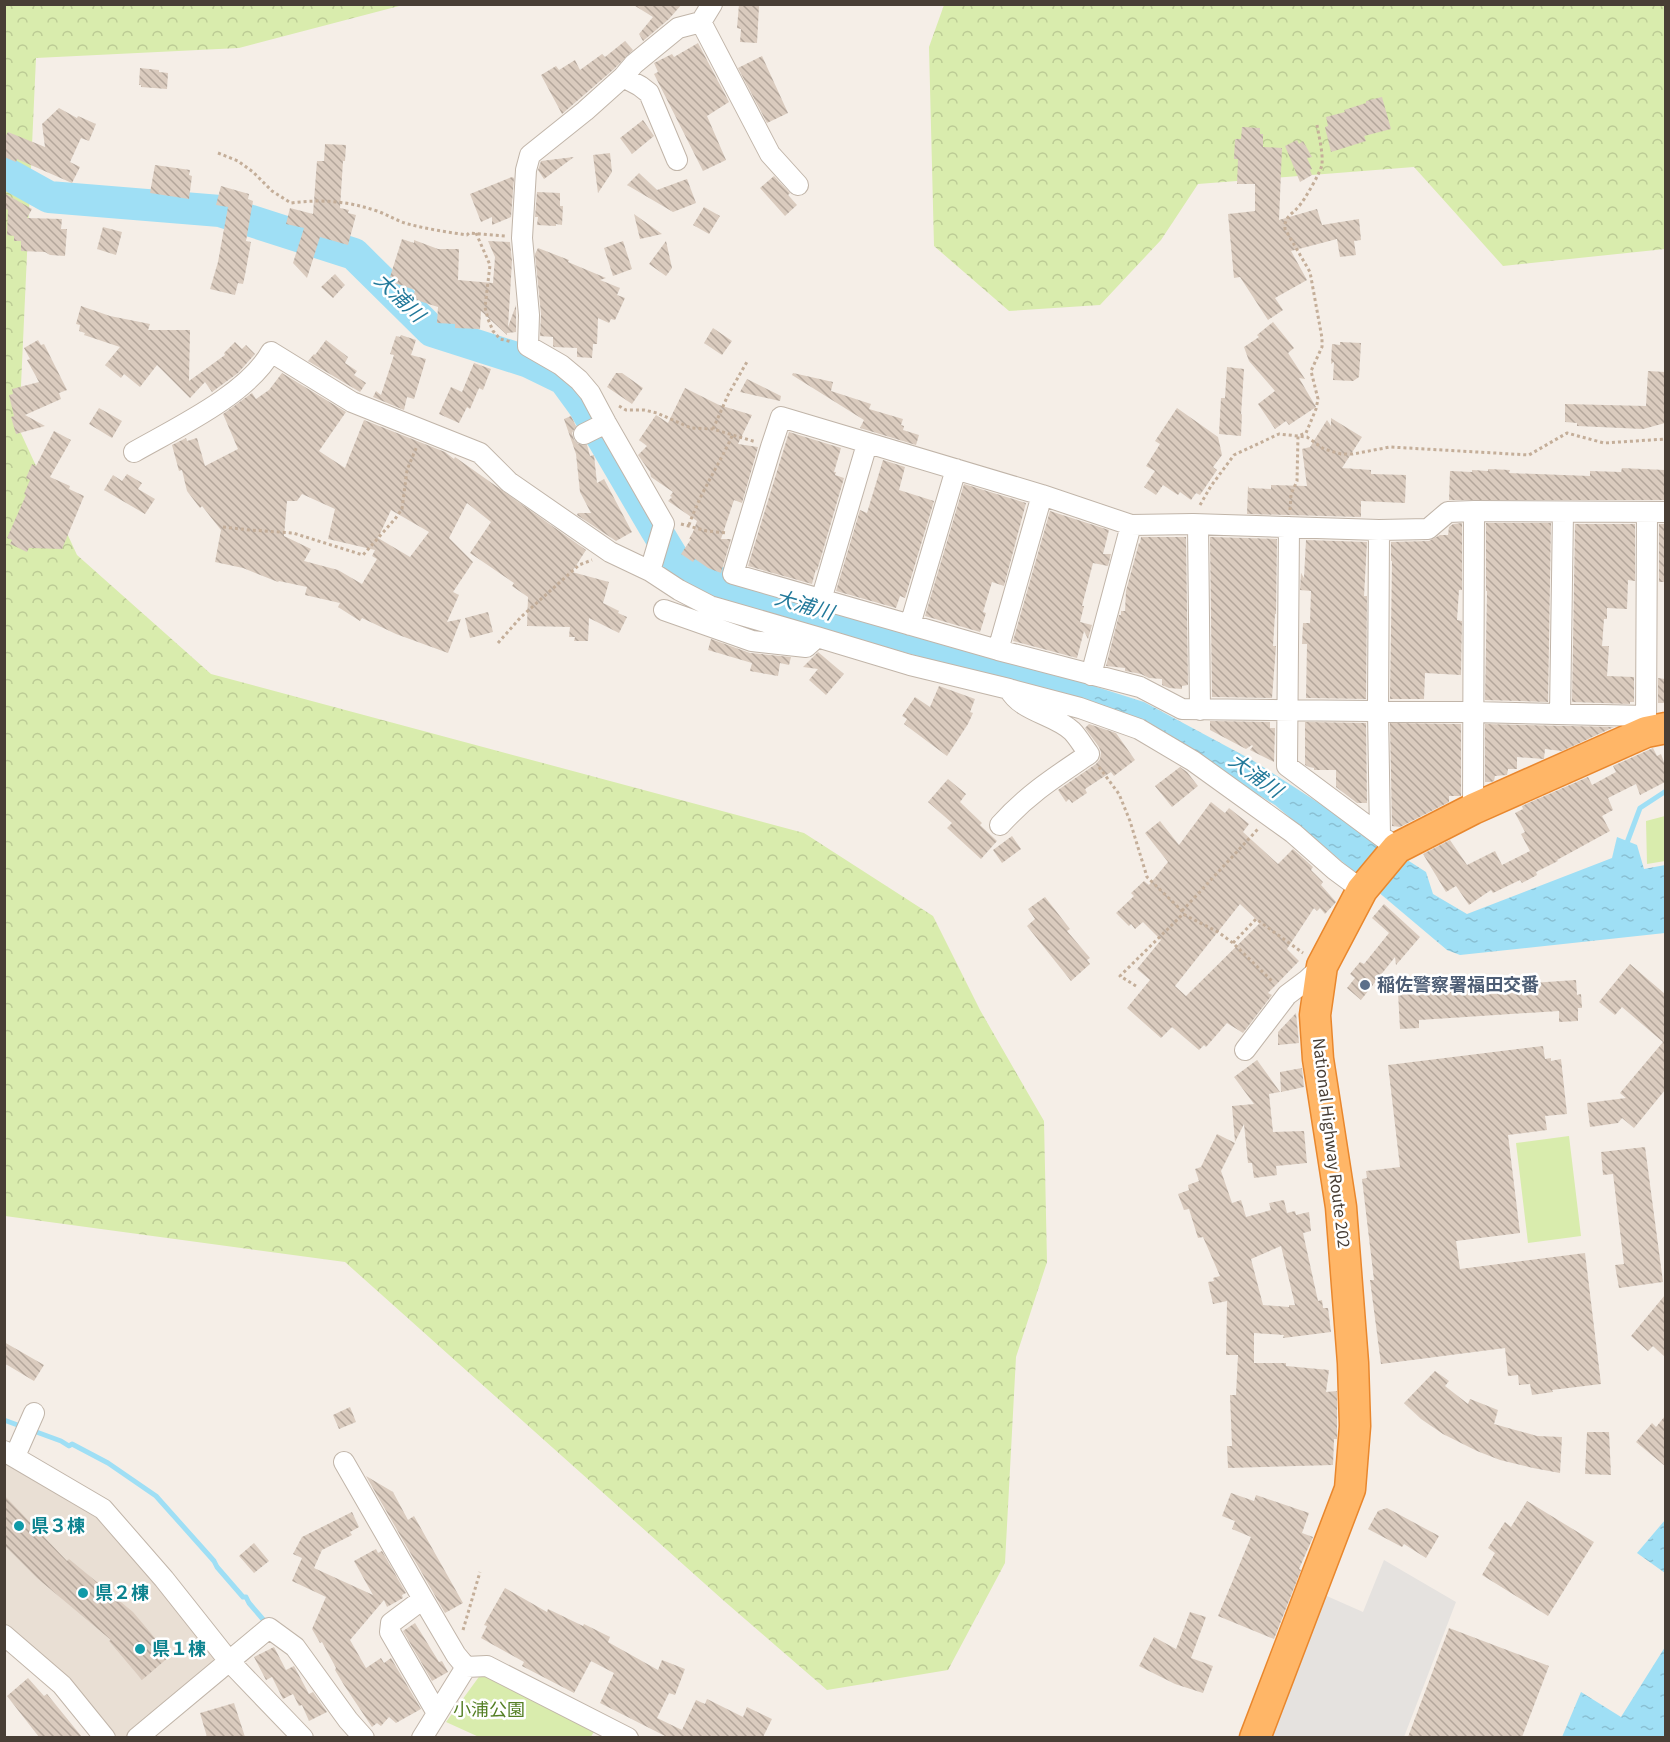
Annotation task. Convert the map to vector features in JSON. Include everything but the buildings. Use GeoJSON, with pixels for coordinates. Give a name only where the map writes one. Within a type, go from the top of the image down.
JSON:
{"type":"FeatureCollection","features":[{"type":"Feature","properties":{"kind":"highway","name":"National Highway Route 202"},"geometry":{"type":"LineString","coordinates":[[1255,1737],[1350,1489],[1355,1426],[1353,1363],[1341,1207],[1318,1059],[1315,1015],[1322,966],[1362,891],[1390,846],[1653,725]]}},
{"type":"Feature","properties":{"kind":"street"},"geometry":{"type":"LineString","coordinates":[[650,571],[664,524],[590,393],[561,365],[528,346],[529,315],[522,238],[526,170],[530,155],[585,111],[634,64],[678,28],[701,22],[712,4]]}},
{"type":"Feature","properties":{"kind":"street"},"geometry":{"type":"LineString","coordinates":[[701,22],[770,154],[798,185]]}},
{"type":"Feature","properties":{"kind":"street"},"geometry":{"type":"LineString","coordinates":[[623,77],[649,93],[677,160]]}},
{"type":"Feature","properties":{"kind":"street"},"geometry":{"type":"LineString","coordinates":[[134,452],[190,420],[242,386],[264,365],[271,352],[352,402],[480,453],[509,482],[610,552],[650,571],[710,606],[910,665],[1080,708],[1139,729],[1193,761],[1293,833],[1362,891]]}},
{"type":"Feature","properties":{"kind":"street"},"geometry":{"type":"LineString","coordinates":[[781,417],[867,444],[1042,495],[1131,525],[1195,524],[1379,530],[1428,529],[1448,512],[1656,512],[1653,725],[1560,714],[1182,709],[1140,687],[998,650],[733,574],[781,417]]}},
{"type":"Feature","properties":{"kind":"street"},"geometry":{"type":"LineString","coordinates":[[584,434],[606,423]]}},
{"type":"Feature","properties":{"kind":"street"},"geometry":{"type":"LineString","coordinates":[[820,600],[867,444]]}},
{"type":"Feature","properties":{"kind":"street"},"geometry":{"type":"LineString","coordinates":[[910,625],[956,469]]}},
{"type":"Feature","properties":{"kind":"street"},"geometry":{"type":"LineString","coordinates":[[998,650],[1042,495]]}},
{"type":"Feature","properties":{"kind":"street"},"geometry":{"type":"LineString","coordinates":[[1473,809],[1474,511]]}},
{"type":"Feature","properties":{"kind":"street"},"geometry":{"type":"LineString","coordinates":[[1560,714],[1563,512]]}},
{"type":"Feature","properties":{"kind":"street"},"geometry":{"type":"LineString","coordinates":[[1195,524],[1200,710]]}},
{"type":"Feature","properties":{"kind":"street"},"geometry":{"type":"LineString","coordinates":[[1091,675],[1131,525]]}},
{"type":"Feature","properties":{"kind":"street"},"geometry":{"type":"LineString","coordinates":[[1289,527],[1287,766],[1390,846]]}},
{"type":"Feature","properties":{"kind":"street"},"geometry":{"type":"LineString","coordinates":[[1379,530],[1378,711],[1390,846]]}},
{"type":"Feature","properties":{"kind":"street"},"geometry":{"type":"LineString","coordinates":[[664,610],[752,641],[806,647],[817,637]]}},
{"type":"Feature","properties":{"kind":"street"},"geometry":{"type":"LineString","coordinates":[[1000,825],[1038,788],[1089,754],[1072,730],[1028,707],[1012,695],[1009,689]]}},
{"type":"Feature","properties":{"kind":"street"},"geometry":{"type":"LineString","coordinates":[[1072,730],[1080,708]]}},
{"type":"Feature","properties":{"kind":"street"},"geometry":{"type":"LineString","coordinates":[[1245,1050],[1287,995],[1322,966]]}},
{"type":"Feature","properties":{"kind":"street"},"geometry":{"type":"LineString","coordinates":[[34,1413],[10,1454],[103,1509],[164,1578],[229,1661],[303,1737]]}},
{"type":"Feature","properties":{"kind":"street"},"geometry":{"type":"LineString","coordinates":[[344,1462],[461,1661],[488,1666],[627,1737]]}},
{"type":"Feature","properties":{"kind":"street"},"geometry":{"type":"LineString","coordinates":[[423,1599],[391,1623],[390,1632],[437,1713]]}},
{"type":"Feature","properties":{"kind":"street"},"geometry":{"type":"LineString","coordinates":[[137,1737],[269,1628],[296,1647],[348,1720],[364,1737]]}},
{"type":"Feature","properties":{"kind":"street"},"geometry":{"type":"LineString","coordinates":[[4,1635],[62,1685],[105,1737]]}},
{"type":"Feature","properties":{"kind":"street"},"geometry":{"type":"LineString","coordinates":[[422,1737],[437,1713],[461,1661]]}},
{"type":"Feature","properties":{"kind":"path"},"geometry":{"type":"LineString","coordinates":[[1298,436],[1306,433],[1316,409],[1318,399],[1311,371],[1322,348],[1322,338],[1310,272],[1285,229],[1284,221],[1300,206],[1322,165],[1317,125]]}},
{"type":"Feature","properties":{"kind":"path"},"geometry":{"type":"LineString","coordinates":[[218,153],[253,172],[272,191],[291,204],[315,200],[343,202],[376,211],[406,224],[467,235],[476,233],[522,238]]}},
{"type":"Feature","properties":{"kind":"path"},"geometry":{"type":"LineString","coordinates":[[476,233],[490,265],[485,307],[493,331],[500,339],[528,346]]}},
{"type":"Feature","properties":{"kind":"path"},"geometry":{"type":"LineString","coordinates":[[713,429],[728,395],[748,360]]}},
{"type":"Feature","properties":{"kind":"path"},"geometry":{"type":"LineString","coordinates":[[590,393],[626,410],[657,413],[691,428],[713,429],[771,447]]}},
{"type":"Feature","properties":{"kind":"path"},"geometry":{"type":"LineString","coordinates":[[223,526],[293,533],[363,555],[402,509],[407,470],[423,430]]}},
{"type":"Feature","properties":{"kind":"path"},"geometry":{"type":"LineString","coordinates":[[1195,524],[1200,505],[1234,455],[1279,434],[1307,437],[1324,448],[1341,454],[1390,447],[1529,455],[1567,433],[1604,443],[1665,439]]}},
{"type":"Feature","properties":{"kind":"path"},"geometry":{"type":"LineString","coordinates":[[689,525],[698,501],[733,434]]}},
{"type":"Feature","properties":{"kind":"path"},"geometry":{"type":"LineString","coordinates":[[1289,527],[1291,494],[1297,481],[1298,436]]}},
{"type":"Feature","properties":{"kind":"path"},"geometry":{"type":"LineString","coordinates":[[664,524],[677,523],[707,531],[745,535]]}},
{"type":"Feature","properties":{"kind":"path"},"geometry":{"type":"LineString","coordinates":[[498,643],[521,617],[579,565],[610,552]]}},
{"type":"Feature","properties":{"kind":"path"},"geometry":{"type":"LineString","coordinates":[[1089,754],[1119,794],[1147,877],[1183,913],[1233,943],[1287,995]]}},
{"type":"Feature","properties":{"kind":"path"},"geometry":{"type":"LineString","coordinates":[[1136,986],[1120,976],[1183,913],[1269,816]]}},
{"type":"Feature","properties":{"kind":"path"},"geometry":{"type":"LineString","coordinates":[[1233,943],[1256,919],[1322,966]]}},
{"type":"Feature","properties":{"kind":"path"},"geometry":{"type":"LineString","coordinates":[[461,1661],[480,1572]]}},
{"type":"Feature","properties":{"kind":"shaded area"},"geometry":{"type":"Polygon","coordinates":[[[4,1451],[103,1509],[229,1661],[137,1737],[105,1737],[5,1635],[4,1451]]]}},
{"type":"Feature","properties":{"kind":"shaded area"},"geometry":{"type":"Polygon","coordinates":[[[1384,1560],[1456,1602],[1404,1737],[1265,1738],[1320,1593],[1363,1612],[1384,1560]]]}},
{"type":"Feature","properties":{"kind":"green space"},"geometry":{"type":"Polygon","coordinates":[[[5,5],[403,5],[239,48],[36,58],[19,429],[77,555],[211,674],[804,833],[933,916],[980,1010],[1044,1121],[1047,1262],[1016,1357],[1005,1563],[948,1670],[827,1690],[345,1262],[5,1216],[5,5]]]}},
{"type":"Feature","properties":{"kind":"green space"},"geometry":{"type":"Polygon","coordinates":[[[944,5],[1665,5],[1665,249],[1503,266],[1414,167],[1198,184],[1161,240],[1100,305],[1009,311],[934,246],[929,47],[944,5]]]}},
{"type":"Feature","properties":{"kind":"green space"},"geometry":{"type":"Polygon","coordinates":[[[1665,816],[1665,861],[1647,864],[1646,821],[1665,816]]]}},
{"type":"Feature","properties":{"kind":"green space"},"geometry":{"type":"Polygon","coordinates":[[[1569,1136],[1581,1236],[1528,1243],[1516,1143],[1569,1136]]]}},
{"type":"Feature","properties":{"kind":"green space","name":"小浦公園"},"geometry":{"type":"Polygon","coordinates":[[[481,1674],[594,1732],[590,1738],[479,1737],[446,1722],[481,1674]]]}},
{"type":"Feature","properties":{"kind":"water"},"geometry":{"type":"Polygon","coordinates":[[[1040,669],[1144,702],[1252,760],[1426,872],[1433,894],[1467,914],[1612,858],[1617,837],[1637,845],[1644,869],[1665,865],[1665,933],[1460,955],[1447,950],[1275,805],[1200,759],[1036,690],[1040,669]]]}},
{"type":"Feature","properties":{"kind":"water"},"geometry":{"type":"Polygon","coordinates":[[[1665,1520],[1665,1573],[1637,1553],[1665,1520]]]}},
{"type":"Feature","properties":{"kind":"water"},"geometry":{"type":"Polygon","coordinates":[[[1665,1647],[1665,1737],[1562,1737],[1581,1692],[1621,1717],[1665,1647]]]}},
{"type":"Feature","properties":{"kind":"waterway","name":"大浦川"},"geometry":{"type":"LineString","coordinates":[[4,172],[49,197],[220,211],[354,254],[432,331],[529,362],[564,379],[583,405],[681,571],[814,611],[1080,684]]}},
{"type":"Feature","properties":{"kind":"waterway"},"geometry":{"type":"LineString","coordinates":[[1625,848],[1640,808],[1666,791]]}},
{"type":"Feature","properties":{"kind":"waterway"},"geometry":{"type":"LineString","coordinates":[[4,1420],[23,1427]]}},
{"type":"Feature","properties":{"kind":"waterway"},"geometry":{"type":"LineString","coordinates":[[31,1430],[69,1446],[72,1444],[108,1463],[156,1496],[243,1597],[246,1597],[267,1624]]}},
{"type":"Feature","properties":{"kind":"place","name":"稲佐警察署福田交番"},"geometry":{"type":"Point","coordinates":[1365,985]}},
{"type":"Feature","properties":{"kind":"place","name":"県３棟"},"geometry":{"type":"Point","coordinates":[19,1526]}},
{"type":"Feature","properties":{"kind":"place","name":"県２棟"},"geometry":{"type":"Point","coordinates":[83,1593]}},
{"type":"Feature","properties":{"kind":"place","name":"県１棟"},"geometry":{"type":"Point","coordinates":[140,1649]}}]}
